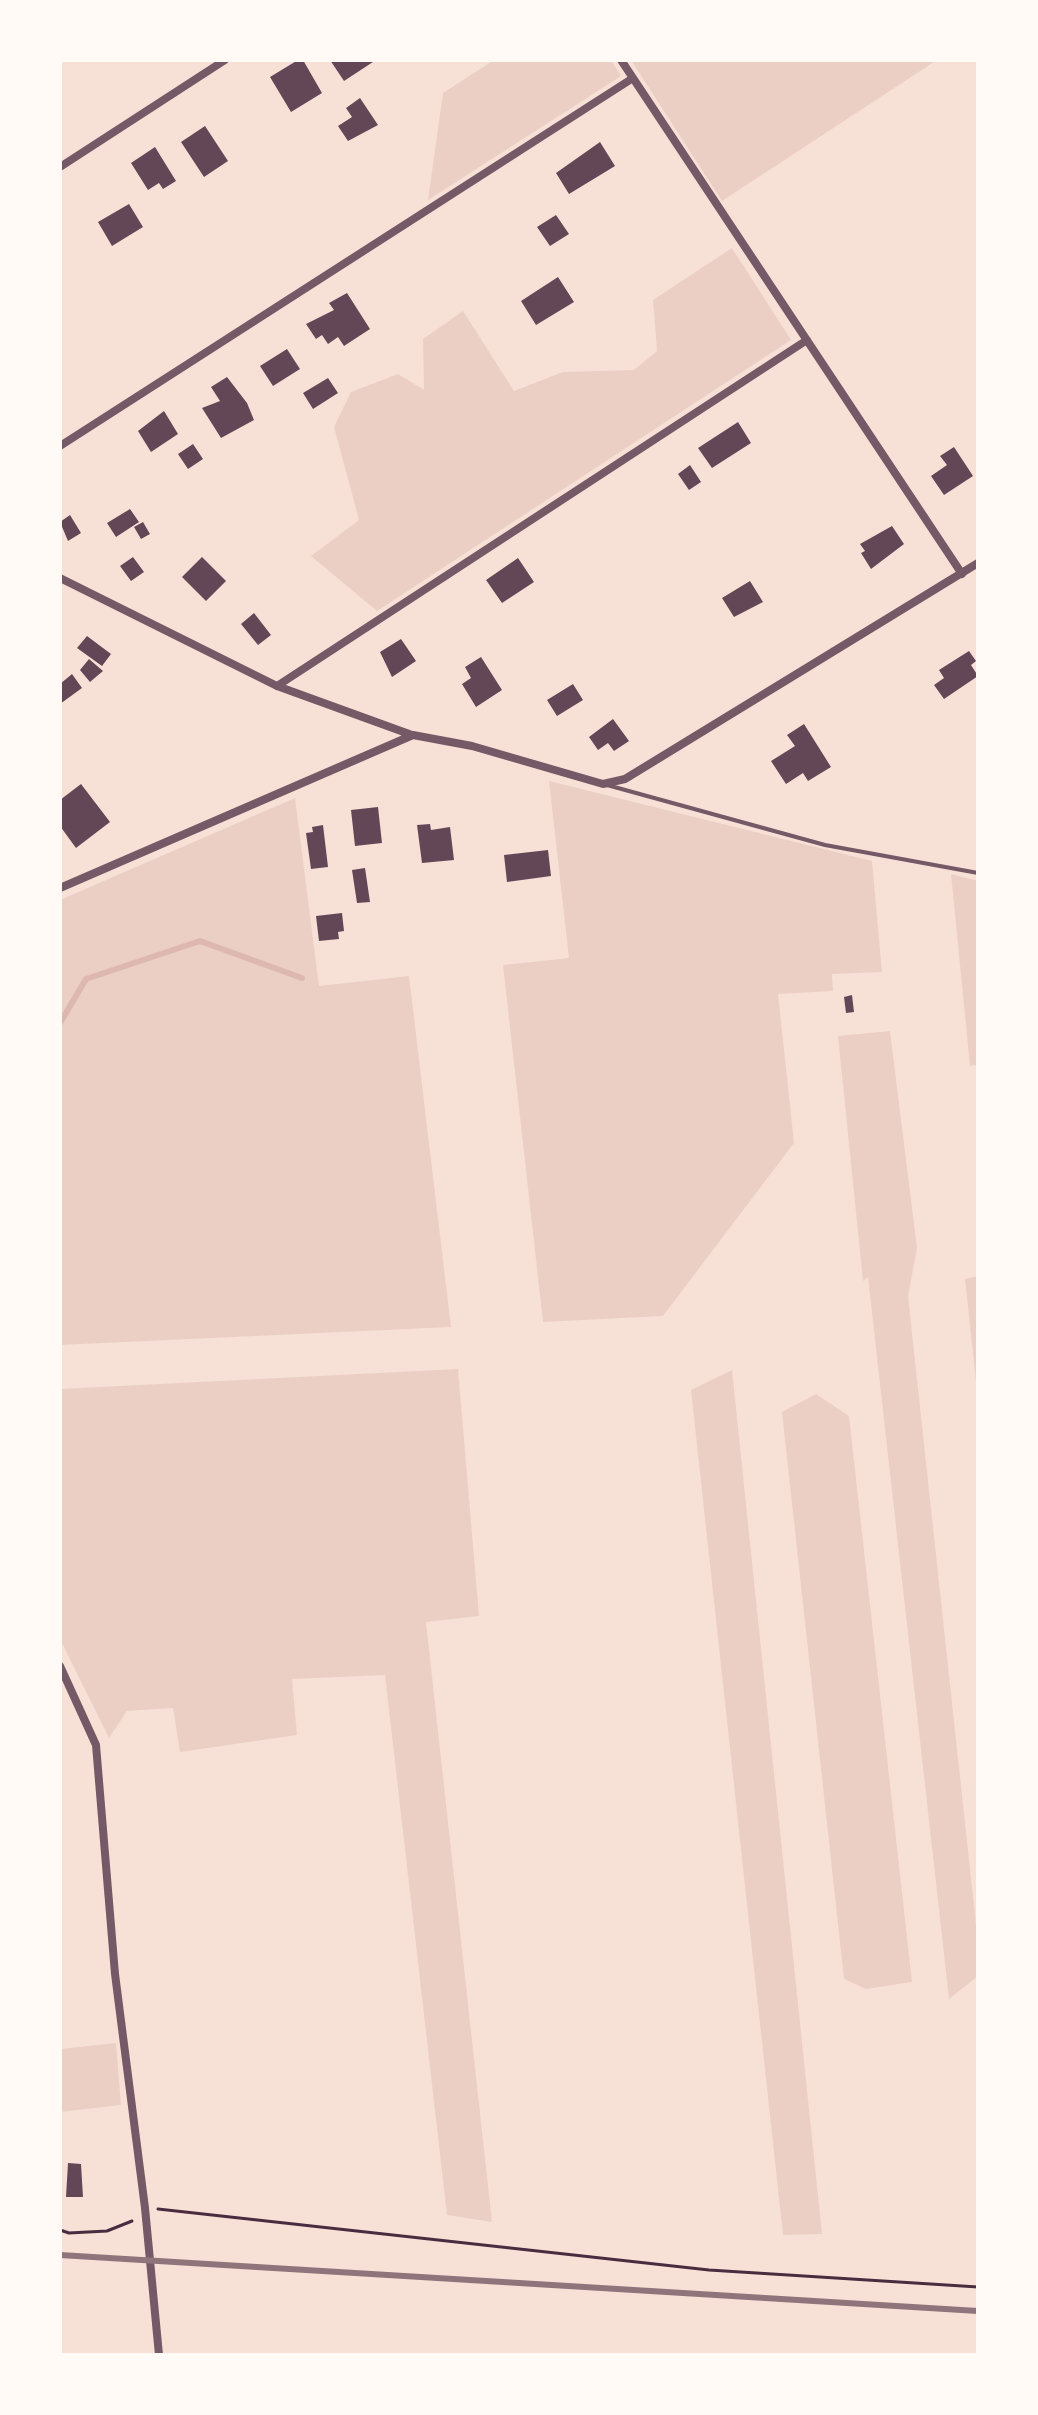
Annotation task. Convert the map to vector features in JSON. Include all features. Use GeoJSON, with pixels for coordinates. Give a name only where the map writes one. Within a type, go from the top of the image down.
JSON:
{"type":"FeatureCollection","features":[{"type":"Feature","properties":{"kind":"street"},"geometry":{"type":"LineString","coordinates":[[60,167],[225,60]]}},
{"type":"Feature","properties":{"kind":"street"},"geometry":{"type":"LineString","coordinates":[[621,60],[962,574]]}},
{"type":"Feature","properties":{"kind":"street"},"geometry":{"type":"LineString","coordinates":[[60,446],[633,78]]}},
{"type":"Feature","properties":{"kind":"street"},"geometry":{"type":"LineString","coordinates":[[277,686],[807,340]]}},
{"type":"Feature","properties":{"kind":"street"},"geometry":{"type":"LineString","coordinates":[[60,578],[277,686],[413,735],[472,746],[603,784],[625,779],[978,563]]}},
{"type":"Feature","properties":{"kind":"street"},"geometry":{"type":"LineString","coordinates":[[60,888],[413,735]]}},
{"type":"Feature","properties":{"kind":"street"},"geometry":{"type":"LineString","coordinates":[[60,1666],[96,1745],[115,1974],[145,2208],[159,2355]]}},
{"type":"Feature","properties":{"kind":"lane"},"geometry":{"type":"LineString","coordinates":[[603,784],[825,845],[978,873]]}},
{"type":"Feature","properties":{"kind":"path"},"geometry":{"type":"LineString","coordinates":[[60,2230],[69,2233],[107,2231],[129,2224],[145,2208],[709,2270],[978,2287]]}},
{"type":"Feature","properties":{"kind":"shaded area"},"geometry":{"type":"Polygon","coordinates":[[[494,60],[611,60],[621,76],[428,200],[443,93],[494,60]]]}},
{"type":"Feature","properties":{"kind":"shaded area"},"geometry":{"type":"Polygon","coordinates":[[[631,60],[937,60],[722,201],[631,60]]]}},
{"type":"Feature","properties":{"kind":"shaded area"},"geometry":{"type":"Polygon","coordinates":[[[732,248],[791,340],[377,611],[311,556],[359,520],[334,427],[351,392],[398,374],[424,390],[423,339],[463,311],[514,391],[563,372],[634,370],[657,351],[653,300],[732,248]]]}},
{"type":"Feature","properties":{"kind":"shaded area"},"geometry":{"type":"Polygon","coordinates":[[[549,781],[872,861],[882,972],[832,974],[833,991],[778,994],[794,1143],[663,1316],[543,1322],[503,965],[569,958],[549,781]]]}},
{"type":"Feature","properties":{"kind":"shaded area"},"geometry":{"type":"Polygon","coordinates":[[[295,798],[319,986],[409,976],[451,1327],[60,1345],[60,900],[295,798]]]}},
{"type":"Feature","properties":{"kind":"shaded area"},"geometry":{"type":"Polygon","coordinates":[[[951,874],[978,881],[978,1065],[970,1066],[951,874]]]}},
{"type":"Feature","properties":{"kind":"shaded area"},"geometry":{"type":"Polygon","coordinates":[[[890,1031],[917,1248],[908,1296],[978,1943],[978,1976],[949,1999],[868,1277],[863,1281],[838,1036],[890,1031]]]}},
{"type":"Feature","properties":{"kind":"shaded area"},"geometry":{"type":"Polygon","coordinates":[[[978,1276],[978,1400],[965,1279],[978,1276]]]}},
{"type":"Feature","properties":{"kind":"shaded area"},"geometry":{"type":"Polygon","coordinates":[[[458,1369],[479,1616],[426,1622],[492,2222],[447,2215],[385,1675],[292,1679],[297,1735],[180,1752],[173,1708],[127,1711],[109,1738],[60,1639],[60,1389],[458,1369]]]}},
{"type":"Feature","properties":{"kind":"shaded area"},"geometry":{"type":"Polygon","coordinates":[[[732,1370],[822,2234],[783,2235],[691,1390],[732,1370]]]}},
{"type":"Feature","properties":{"kind":"shaded area"},"geometry":{"type":"Polygon","coordinates":[[[816,1394],[849,1416],[912,1982],[866,1989],[844,1979],[782,1412],[816,1394]]]}},
{"type":"Feature","properties":{"kind":"shaded area"},"geometry":{"type":"Polygon","coordinates":[[[116,2043],[121,2105],[60,2112],[60,2049],[116,2043]]]}},
{"type":"Feature","properties":{"kind":"building"},"geometry":{"type":"Polygon","coordinates":[[[303,60],[322,93],[291,112],[270,77],[303,60]]]}},
{"type":"Feature","properties":{"kind":"building"},"geometry":{"type":"Polygon","coordinates":[[[330,60],[376,60],[344,81],[330,60]]]}},
{"type":"Feature","properties":{"kind":"building"},"geometry":{"type":"Polygon","coordinates":[[[360,98],[378,125],[348,141],[338,126],[352,117],[346,108],[360,98]]]}},
{"type":"Feature","properties":{"kind":"building"},"geometry":{"type":"Polygon","coordinates":[[[205,126],[228,161],[204,177],[181,142],[205,126]]]}},
{"type":"Feature","properties":{"kind":"building"},"geometry":{"type":"Polygon","coordinates":[[[600,142],[615,166],[569,194],[556,173],[600,142]]]}},
{"type":"Feature","properties":{"kind":"building"},"geometry":{"type":"Polygon","coordinates":[[[155,147],[176,181],[163,189],[159,183],[148,190],[131,163],[155,147]]]}},
{"type":"Feature","properties":{"kind":"building"},"geometry":{"type":"Polygon","coordinates":[[[129,204],[143,227],[112,246],[98,222],[129,204]]]}},
{"type":"Feature","properties":{"kind":"building"},"geometry":{"type":"Polygon","coordinates":[[[556,215],[569,234],[550,246],[537,227],[556,215]]]}},
{"type":"Feature","properties":{"kind":"building"},"geometry":{"type":"Polygon","coordinates":[[[558,277],[574,302],[536,325],[521,301],[558,277]]]}},
{"type":"Feature","properties":{"kind":"building"},"geometry":{"type":"Polygon","coordinates":[[[347,293],[370,329],[344,346],[338,337],[328,344],[322,335],[316,339],[306,324],[334,310],[329,303],[347,293]]]}},
{"type":"Feature","properties":{"kind":"building"},"geometry":{"type":"Polygon","coordinates":[[[287,349],[300,369],[273,386],[260,366],[287,349]]]}},
{"type":"Feature","properties":{"kind":"building"},"geometry":{"type":"Polygon","coordinates":[[[227,377],[247,403],[254,420],[221,438],[202,408],[220,401],[211,387],[227,377]]]}},
{"type":"Feature","properties":{"kind":"building"},"geometry":{"type":"Polygon","coordinates":[[[328,378],[338,393],[313,409],[303,393],[328,378]]]}},
{"type":"Feature","properties":{"kind":"building"},"geometry":{"type":"Polygon","coordinates":[[[164,411],[178,434],[151,452],[138,431],[164,411]]]}},
{"type":"Feature","properties":{"kind":"building"},"geometry":{"type":"Polygon","coordinates":[[[738,422],[751,443],[712,468],[698,448],[738,422]]]}},
{"type":"Feature","properties":{"kind":"building"},"geometry":{"type":"Polygon","coordinates":[[[193,444],[203,459],[188,469],[178,454],[193,444]]]}},
{"type":"Feature","properties":{"kind":"building"},"geometry":{"type":"Polygon","coordinates":[[[954,447],[973,476],[944,495],[931,476],[947,465],[940,456],[954,447]]]}},
{"type":"Feature","properties":{"kind":"building"},"geometry":{"type":"Polygon","coordinates":[[[690,465],[701,482],[689,490],[678,474],[690,465]]]}},
{"type":"Feature","properties":{"kind":"building"},"geometry":{"type":"Polygon","coordinates":[[[130,509],[139,522],[116,537],[107,523],[130,509]]]}},
{"type":"Feature","properties":{"kind":"building"},"geometry":{"type":"Polygon","coordinates":[[[70,515],[81,533],[68,541],[60,522],[70,515]]]}},
{"type":"Feature","properties":{"kind":"building"},"geometry":{"type":"Polygon","coordinates":[[[143,522],[150,534],[141,539],[134,527],[143,522]]]}},
{"type":"Feature","properties":{"kind":"building"},"geometry":{"type":"Polygon","coordinates":[[[892,526],[904,544],[871,569],[861,553],[865,551],[860,544],[892,526]]]}},
{"type":"Feature","properties":{"kind":"building"},"geometry":{"type":"Polygon","coordinates":[[[133,557],[144,572],[131,581],[120,566],[133,557]]]}},
{"type":"Feature","properties":{"kind":"building"},"geometry":{"type":"Polygon","coordinates":[[[202,557],[226,581],[206,601],[182,577],[202,557]]]}},
{"type":"Feature","properties":{"kind":"building"},"geometry":{"type":"Polygon","coordinates":[[[518,558],[534,582],[502,603],[486,580],[518,558]]]}},
{"type":"Feature","properties":{"kind":"building"},"geometry":{"type":"Polygon","coordinates":[[[750,581],[763,602],[734,617],[722,598],[750,581]]]}},
{"type":"Feature","properties":{"kind":"building"},"geometry":{"type":"Polygon","coordinates":[[[254,613],[271,635],[258,645],[241,624],[254,613]]]}},
{"type":"Feature","properties":{"kind":"building"},"geometry":{"type":"Polygon","coordinates":[[[87,636],[111,654],[102,666],[77,648],[87,636]]]}},
{"type":"Feature","properties":{"kind":"building"},"geometry":{"type":"Polygon","coordinates":[[[401,639],[416,661],[392,677],[380,652],[401,639]]]}},
{"type":"Feature","properties":{"kind":"building"},"geometry":{"type":"Polygon","coordinates":[[[969,651],[976,661],[971,665],[978,676],[944,699],[934,685],[944,678],[939,670],[969,651]]]}},
{"type":"Feature","properties":{"kind":"building"},"geometry":{"type":"Polygon","coordinates":[[[481,657],[502,690],[476,707],[462,684],[471,678],[465,667],[481,657]]]}},
{"type":"Feature","properties":{"kind":"building"},"geometry":{"type":"Polygon","coordinates":[[[89,659],[103,671],[90,682],[80,670],[89,659]]]}},
{"type":"Feature","properties":{"kind":"building"},"geometry":{"type":"Polygon","coordinates":[[[72,674],[82,688],[60,704],[60,684],[72,674]]]}},
{"type":"Feature","properties":{"kind":"building"},"geometry":{"type":"Polygon","coordinates":[[[573,684],[583,700],[557,716],[547,700],[573,684]]]}},
{"type":"Feature","properties":{"kind":"building"},"geometry":{"type":"Polygon","coordinates":[[[613,719],[629,741],[614,751],[608,743],[598,750],[589,737],[613,719]]]}},
{"type":"Feature","properties":{"kind":"building"},"geometry":{"type":"Polygon","coordinates":[[[804,724],[831,767],[808,781],[803,773],[786,784],[771,761],[795,746],[787,735],[804,724]]]}},
{"type":"Feature","properties":{"kind":"building"},"geometry":{"type":"Polygon","coordinates":[[[81,784],[110,822],[76,848],[60,826],[60,800],[81,784]]]}},
{"type":"Feature","properties":{"kind":"building"},"geometry":{"type":"Polygon","coordinates":[[[378,807],[382,843],[355,846],[351,810],[378,807]]]}},
{"type":"Feature","properties":{"kind":"building"},"geometry":{"type":"Polygon","coordinates":[[[430,824],[431,830],[450,827],[454,860],[422,863],[417,825],[430,824]]]}},
{"type":"Feature","properties":{"kind":"building"},"geometry":{"type":"Polygon","coordinates":[[[323,825],[328,867],[311,869],[306,833],[313,832],[312,827],[323,825]]]}},
{"type":"Feature","properties":{"kind":"building"},"geometry":{"type":"Polygon","coordinates":[[[548,850],[551,876],[507,882],[504,855],[548,850]]]}},
{"type":"Feature","properties":{"kind":"building"},"geometry":{"type":"Polygon","coordinates":[[[365,868],[370,902],[357,903],[352,870],[365,868]]]}},
{"type":"Feature","properties":{"kind":"building"},"geometry":{"type":"Polygon","coordinates":[[[342,913],[344,931],[338,932],[339,939],[319,941],[316,916],[342,913]]]}},
{"type":"Feature","properties":{"kind":"building"},"geometry":{"type":"Polygon","coordinates":[[[852,995],[854,1012],[846,1013],[844,997],[852,995]]]}},
{"type":"Feature","properties":{"kind":"building"},"geometry":{"type":"Polygon","coordinates":[[[68,2163],[81,2164],[83,2197],[66,2197],[68,2163]]]}},
{"type":"Feature","properties":{"kind":"waterway"},"geometry":{"type":"LineString","coordinates":[[60,1023],[86,979],[200,941],[302,978]]}},
{"type":"Feature","properties":{"kind":"railway"},"geometry":{"type":"LineString","coordinates":[[60,2255],[978,2311]]}}]}
